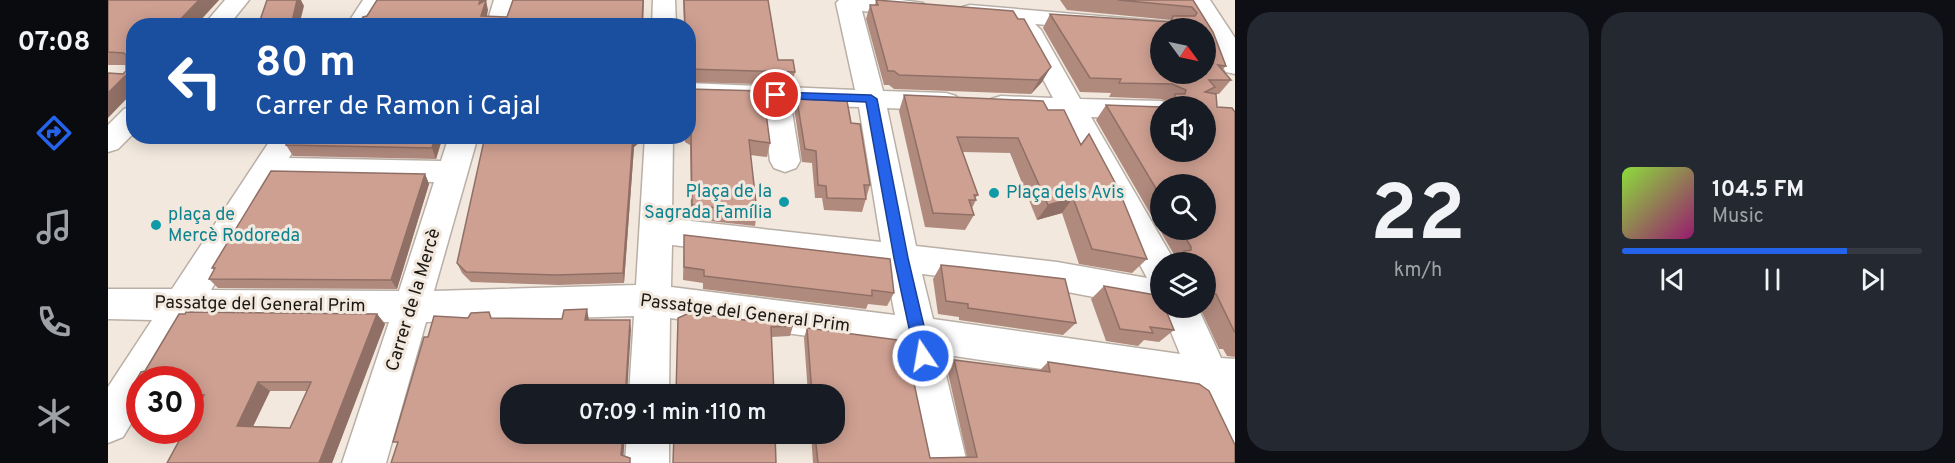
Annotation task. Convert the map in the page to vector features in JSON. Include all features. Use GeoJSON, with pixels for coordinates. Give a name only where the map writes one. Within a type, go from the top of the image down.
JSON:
{"type":"FeatureCollection","features":[{"type":"Feature","properties":{"kind":"street"},"geometry":{"type":"LineString","coordinates":[[222,18],[238,0]]}},
{"type":"Feature","properties":{"kind":"street"},"geometry":{"type":"LineString","coordinates":[[363,18],[374,0]]}},
{"type":"Feature","properties":{"kind":"street"},"geometry":{"type":"LineString","coordinates":[[500,18],[505,0]]}},
{"type":"Feature","properties":{"kind":"street"},"geometry":{"type":"LineString","coordinates":[[664,0],[664,18]]}},
{"type":"Feature","properties":{"kind":"street"},"geometry":{"type":"LineString","coordinates":[[1198,0],[1220,33],[1235,66]]}},
{"type":"Feature","properties":{"kind":"street"},"geometry":{"type":"LineString","coordinates":[[945,463],[901,258],[871,99],[848,3],[1150,26]]}},
{"type":"Feature","properties":{"kind":"street"},"geometry":{"type":"LineString","coordinates":[[1022,15],[1151,252]]}},
{"type":"Feature","properties":{"kind":"street"},"geometry":{"type":"LineString","coordinates":[[696,92],[1150,110]]}},
{"type":"Feature","properties":{"kind":"street"},"geometry":{"type":"LineString","coordinates":[[776,95],[785,161]]}},
{"type":"Feature","properties":{"kind":"street"},"geometry":{"type":"LineString","coordinates":[[108,142],[126,123]]}},
{"type":"Feature","properties":{"kind":"street"},"geometry":{"type":"LineString","coordinates":[[108,423],[283,144]]}},
{"type":"Feature","properties":{"kind":"street","name":"Carrer de la Mercè"},"geometry":{"type":"LineString","coordinates":[[364,463],[461,144]]}},
{"type":"Feature","properties":{"kind":"street"},"geometry":{"type":"LineString","coordinates":[[649,384],[659,144]]}},
{"type":"Feature","properties":{"kind":"street"},"geometry":{"type":"LineString","coordinates":[[268,168],[452,172]]}},
{"type":"Feature","properties":{"kind":"street"},"geometry":{"type":"LineString","coordinates":[[655,230],[1057,276],[1150,293]]}},
{"type":"Feature","properties":{"kind":"street","name":"Passatge del General Prim"},"geometry":{"type":"LineString","coordinates":[[108,304],[412,307],[652,300],[1222,376]]}},
{"type":"Feature","properties":{"kind":"street"},"geometry":{"type":"LineString","coordinates":[[1186,318],[1222,376],[1235,428]]}},
{"type":"Feature","properties":{"kind":"street"},"geometry":{"type":"LineString","coordinates":[[647,463],[648,444]]}},
{"type":"Feature","properties":{"kind":"building"},"geometry":{"type":"Polygon","coordinates":[[[108,0],[199,0],[182,18],[126,18],[126,55],[108,52],[108,0]]]}},
{"type":"Feature","properties":{"kind":"building"},"geometry":{"type":"Polygon","coordinates":[[[267,0],[297,0],[293,18],[261,18],[267,0]]]}},
{"type":"Feature","properties":{"kind":"building"},"geometry":{"type":"Polygon","coordinates":[[[377,0],[480,0],[479,4],[486,0],[481,16],[507,17],[513,0],[643,0],[642,18],[362,18],[367,16],[377,0]]]}},
{"type":"Feature","properties":{"kind":"building"},"geometry":{"type":"Polygon","coordinates":[[[684,0],[768,0],[778,60],[793,60],[795,72],[696,69],[696,18],[685,18],[684,0]]]}},
{"type":"Feature","properties":{"kind":"building"},"geometry":{"type":"Polygon","coordinates":[[[876,0],[1013,11],[1018,19],[1024,19],[1051,67],[1039,80],[899,75],[894,71],[888,71],[870,5],[878,5],[876,0]]]}},
{"type":"Feature","properties":{"kind":"building"},"geometry":{"type":"Polygon","coordinates":[[[1118,0],[1193,0],[1204,18],[1172,18],[1173,16],[1195,16],[1197,13],[1192,7],[1118,0]]]}},
{"type":"Feature","properties":{"kind":"building"},"geometry":{"type":"Polygon","coordinates":[[[1050,14],[1150,21],[1150,84],[1119,83],[1121,79],[1090,78],[1050,14]]]}},
{"type":"Feature","properties":{"kind":"building"},"geometry":{"type":"Polygon","coordinates":[[[1216,40],[1226,66],[1218,65],[1231,80],[1216,80],[1216,40]]]}},
{"type":"Feature","properties":{"kind":"building"},"geometry":{"type":"Polygon","coordinates":[[[126,71],[126,75],[108,93],[108,73],[123,74],[126,71]]]}},
{"type":"Feature","properties":{"kind":"building"},"geometry":{"type":"Polygon","coordinates":[[[1172,84],[1212,84],[1215,87],[1205,92],[1216,94],[1217,107],[1232,108],[1235,112],[1235,333],[1216,294],[1216,252],[1184,251],[1191,250],[1187,240],[1216,240],[1216,174],[1150,174],[1150,179],[1106,105],[1150,107],[1150,162],[1216,162],[1216,96],[1175,96],[1175,94],[1185,94],[1186,90],[1172,84]]]}},
{"type":"Feature","properties":{"kind":"building"},"geometry":{"type":"Polygon","coordinates":[[[696,89],[763,91],[770,143],[749,140],[757,212],[692,205],[691,144],[696,144],[696,89]]]}},
{"type":"Feature","properties":{"kind":"building"},"geometry":{"type":"Polygon","coordinates":[[[796,94],[799,99],[847,101],[851,123],[860,124],[870,185],[864,185],[866,199],[827,198],[826,186],[818,185],[816,151],[805,149],[796,94]]]}},
{"type":"Feature","properties":{"kind":"building"},"geometry":{"type":"Polygon","coordinates":[[[904,95],[1043,101],[1048,110],[1064,110],[1081,145],[1089,134],[1118,188],[1147,259],[1092,249],[1073,198],[1048,205],[1018,138],[957,137],[978,195],[974,195],[976,200],[969,200],[974,215],[933,213],[904,95]]]}},
{"type":"Feature","properties":{"kind":"building"},"geometry":{"type":"Polygon","coordinates":[[[286,144],[433,144],[432,148],[286,144]]]}},
{"type":"Feature","properties":{"kind":"building"},"geometry":{"type":"Polygon","coordinates":[[[483,144],[632,144],[623,273],[556,275],[466,272],[457,263],[483,144]]]}},
{"type":"Feature","properties":{"kind":"building"},"geometry":{"type":"Polygon","coordinates":[[[271,171],[425,174],[391,280],[209,279],[215,268],[212,268],[271,171]]]}},
{"type":"Feature","properties":{"kind":"building"},"geometry":{"type":"Polygon","coordinates":[[[684,235],[890,259],[894,293],[872,290],[872,296],[704,276],[704,270],[684,267],[684,235]]]}},
{"type":"Feature","properties":{"kind":"building"},"geometry":{"type":"Polygon","coordinates":[[[941,265],[1065,279],[1076,323],[968,308],[968,304],[946,301],[941,265]]]}},
{"type":"Feature","properties":{"kind":"building"},"geometry":{"type":"Polygon","coordinates":[[[1104,286],[1150,294],[1150,318],[1169,318],[1174,330],[1150,327],[1153,333],[1120,329],[1104,286]]]}},
{"type":"Feature","properties":{"kind":"building"},"geometry":{"type":"Polygon","coordinates":[[[587,309],[585,320],[630,320],[626,384],[500,384],[500,444],[622,444],[621,455],[630,458],[630,463],[391,463],[398,442],[393,442],[424,337],[428,337],[434,316],[468,318],[471,313],[489,312],[491,318],[562,319],[564,310],[587,309]]]}},
{"type":"Feature","properties":{"kind":"building"},"geometry":{"type":"Polygon","coordinates":[[[186,312],[377,314],[319,463],[167,463],[177,444],[204,444],[204,366],[148,366],[179,314],[186,312]],[[258,382],[237,426],[290,428],[311,382],[258,382]]]}},
{"type":"Feature","properties":{"kind":"building"},"geometry":{"type":"Polygon","coordinates":[[[689,313],[793,326],[771,327],[774,384],[676,384],[678,318],[689,313]]]}},
{"type":"Feature","properties":{"kind":"building"},"geometry":{"type":"Polygon","coordinates":[[[807,328],[905,341],[930,458],[977,457],[954,360],[1050,372],[1048,362],[1199,384],[1209,391],[1235,445],[1235,463],[818,463],[816,444],[845,444],[845,384],[811,384],[807,328]]]}},
{"type":"Feature","properties":{"kind":"building"},"geometry":{"type":"Polygon","coordinates":[[[674,444],[775,444],[776,463],[673,463],[674,444]]]}},
{"type":"Feature","properties":{"kind":"place","name":"Plaça dels Avis"},"geometry":{"type":"Point","coordinates":[994,193]}},
{"type":"Feature","properties":{"kind":"place","name":"Plaça de la Sagrada Família"},"geometry":{"type":"Point","coordinates":[784,202]}},
{"type":"Feature","properties":{"kind":"place","name":"plaça de Mercè Rodoreda"},"geometry":{"type":"Point","coordinates":[156,225]}},
{"type":"Feature","properties":{"kind":"route"},"geometry":{"type":"LineString","coordinates":[[776,95],[871,99],[901,258],[923,356]]}}]}
